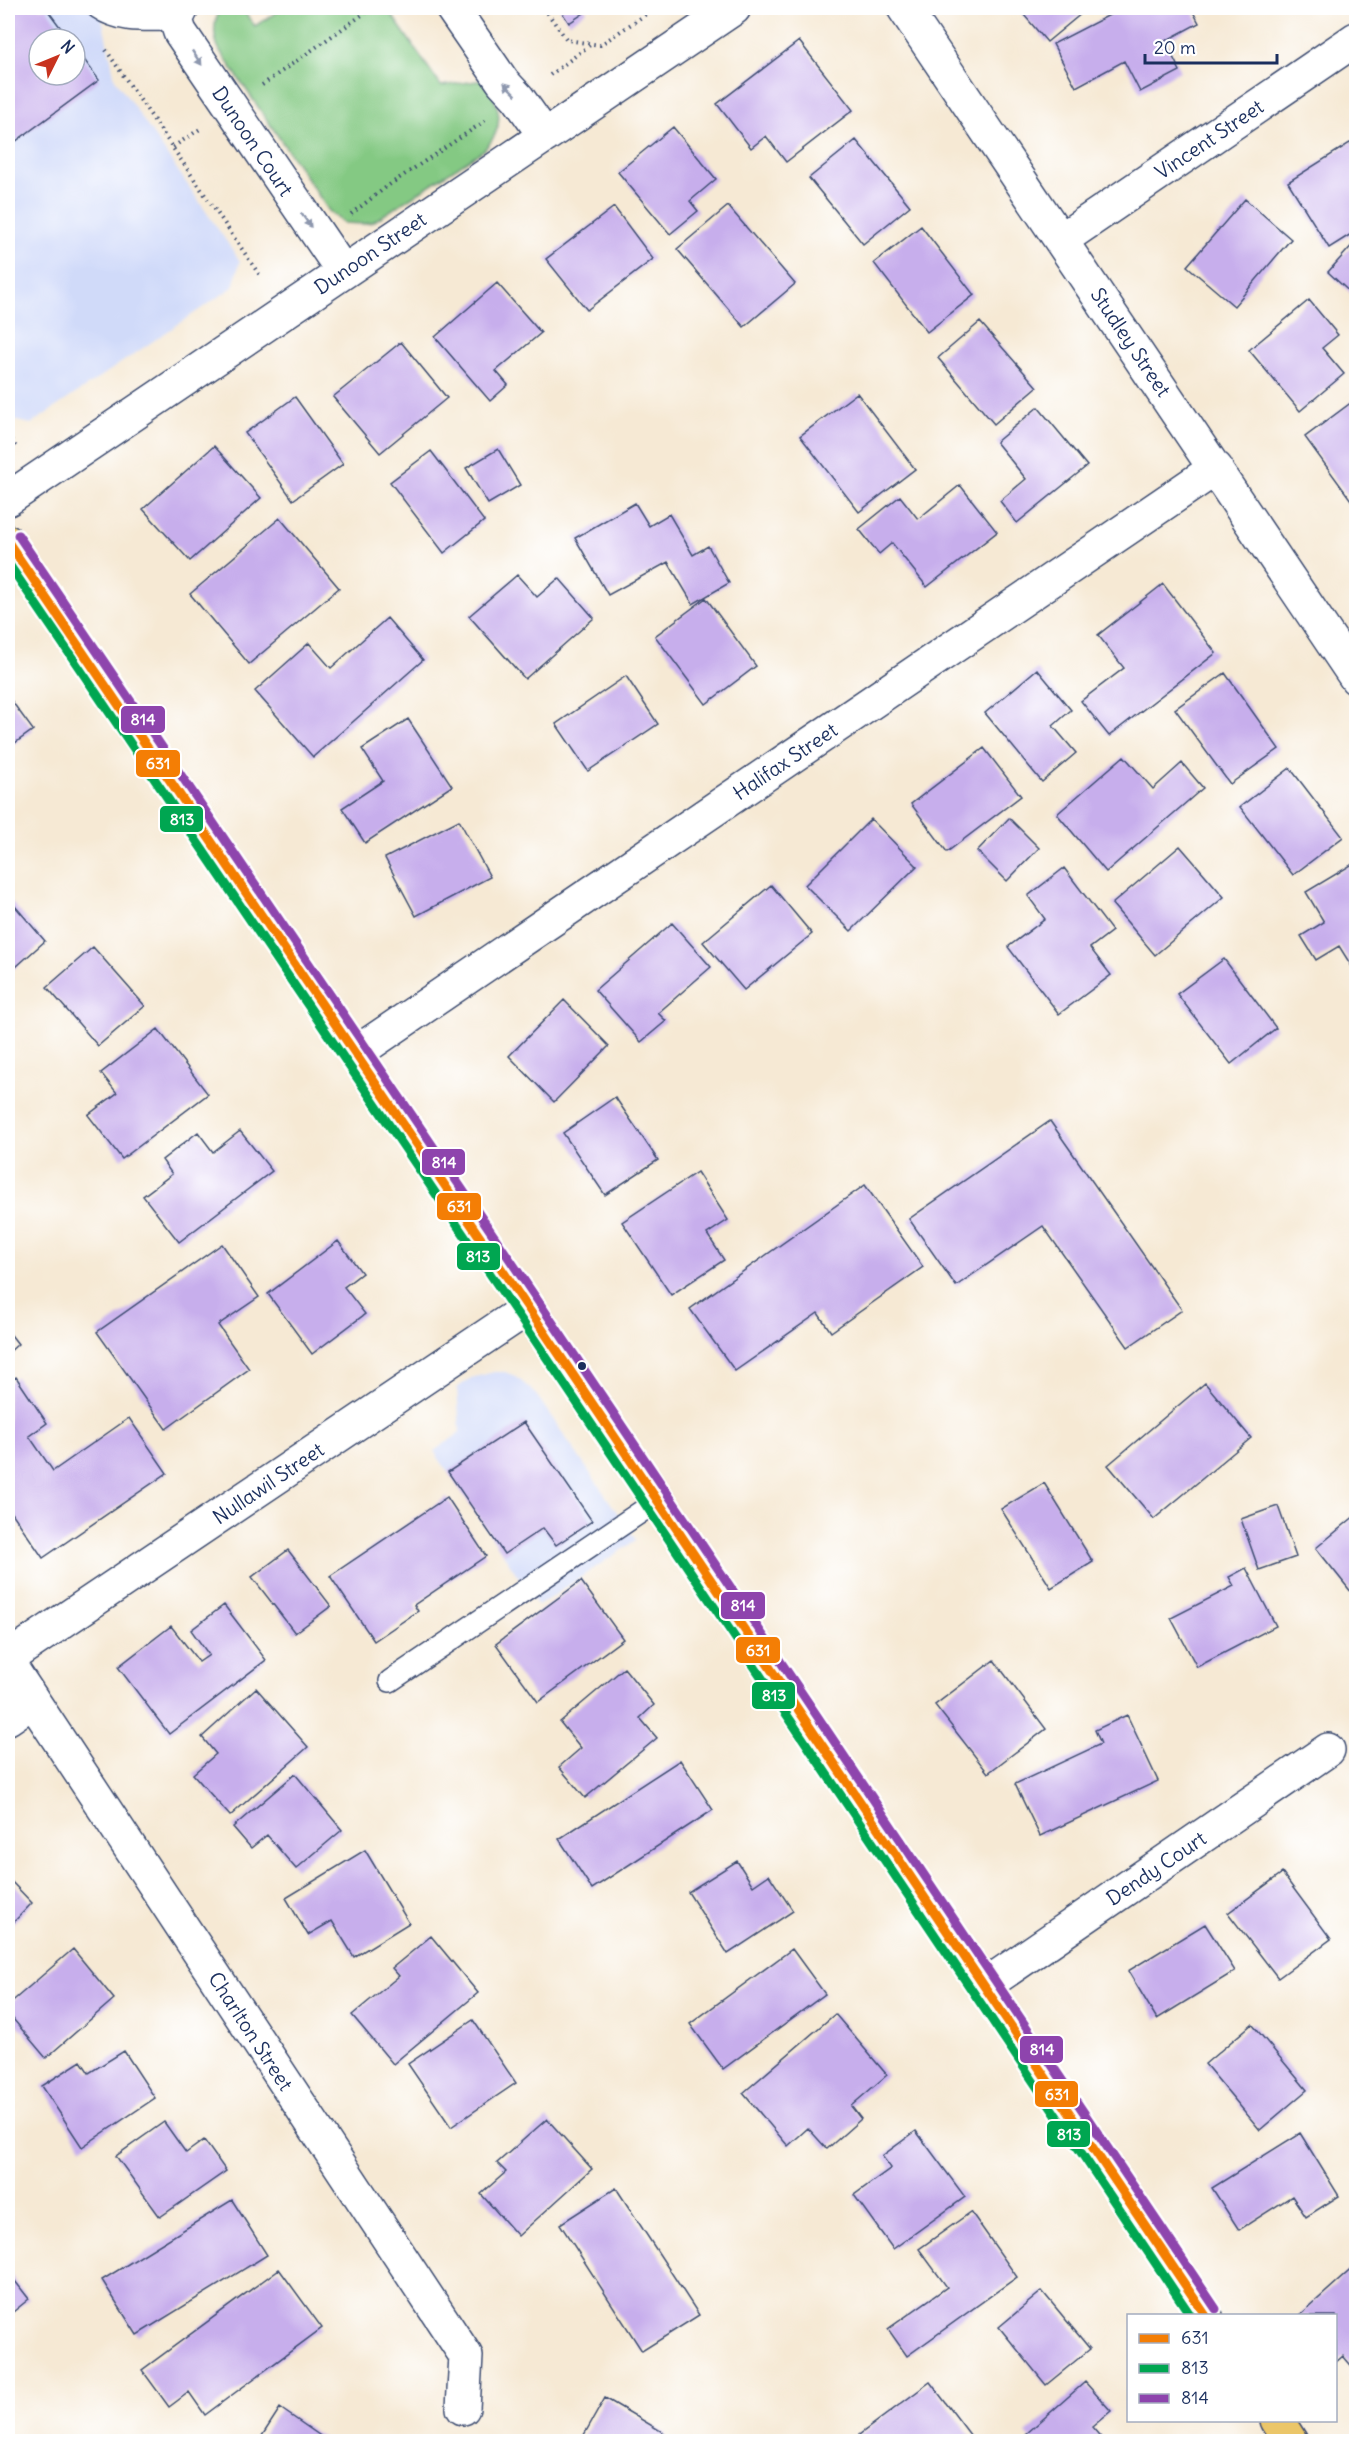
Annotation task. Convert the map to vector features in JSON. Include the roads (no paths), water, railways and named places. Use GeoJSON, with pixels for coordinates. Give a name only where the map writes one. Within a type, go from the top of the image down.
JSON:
{"type":"FeatureCollection","features":[{"type":"Feature","properties":{"kind":"main road"},"geometry":{"type":"LineString","coordinates":[[8,542],[356,1053],[1205,2314]]}},
{"type":"Feature","properties":{"kind":"main road"},"geometry":{"type":"LineString","coordinates":[[1278,2422],[1291,2442]]}},
{"type":"Feature","properties":{"kind":"street"},"geometry":{"type":"LineString","coordinates":[[452,8],[503,82],[519,98],[545,136]]}},
{"type":"Feature","properties":{"kind":"street","name":"Dunoon Street"},"geometry":{"type":"LineString","coordinates":[[8,499],[342,270],[734,8]]}},
{"type":"Feature","properties":{"kind":"street","name":"Studley Street"},"geometry":{"type":"LineString","coordinates":[[904,8],[1356,678]]}},
{"type":"Feature","properties":{"kind":"street","name":"Dunoon Court"},"geometry":{"type":"LineString","coordinates":[[179,14],[180,32],[342,270]]}},
{"type":"Feature","properties":{"kind":"street","name":"Vincent Street"},"geometry":{"type":"LineString","coordinates":[[1061,240],[1356,39]]}},
{"type":"Feature","properties":{"kind":"street","name":"Halifax Street"},"geometry":{"type":"LineString","coordinates":[[356,1053],[1216,468]]}},
{"type":"Feature","properties":{"kind":"street","name":"Nullawil Street"},"geometry":{"type":"LineString","coordinates":[[8,1660],[528,1308]]}},
{"type":"Feature","properties":{"kind":"street","name":"Charlton Street"},"geometry":{"type":"LineString","coordinates":[[8,1660],[20,1709],[466,2356],[463,2408]]}},
{"type":"Feature","properties":{"kind":"street","name":"Dendy Court"},"geometry":{"type":"LineString","coordinates":[[984,1986],[1328,1750]]}},
{"type":"Feature","properties":{"kind":"lane"},"geometry":{"type":"LineString","coordinates":[[103,11],[128,20],[179,14]]}},
{"type":"Feature","properties":{"kind":"lane"},"geometry":{"type":"LineString","coordinates":[[390,1681],[657,1501]]}}]}
